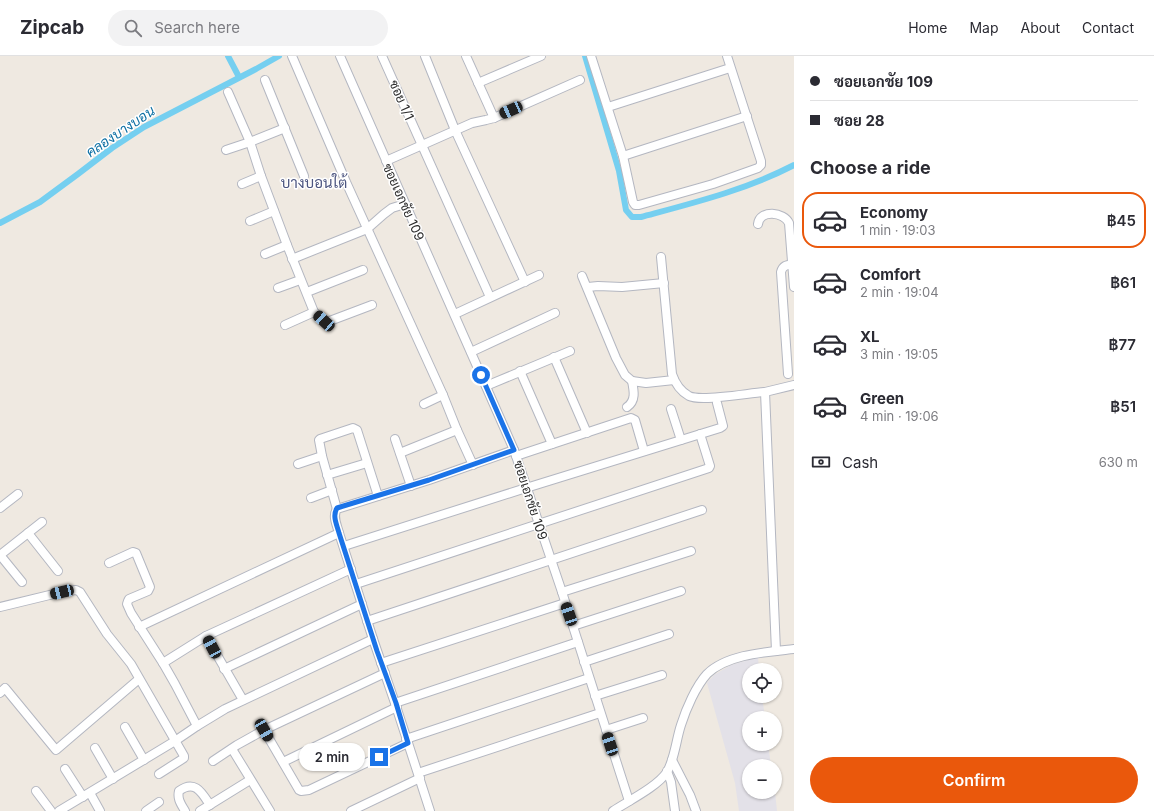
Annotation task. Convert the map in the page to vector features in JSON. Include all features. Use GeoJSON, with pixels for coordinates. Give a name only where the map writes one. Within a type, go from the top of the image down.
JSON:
{"type":"FeatureCollection","features":[{"type":"Feature","properties":{"kind":"street"},"geometry":{"type":"LineString","coordinates":[[292,56],[346,182],[443,395],[473,465]]}},
{"type":"Feature","properties":{"kind":"street","name":"ซอยเอกชัย 109"},"geometry":{"type":"LineString","coordinates":[[340,56],[515,453],[562,592],[629,800]]}},
{"type":"Feature","properties":{"kind":"street","name":"ซอย 1/1"},"geometry":{"type":"LineString","coordinates":[[382,56],[490,298]]}},
{"type":"Feature","properties":{"kind":"street"},"geometry":{"type":"LineString","coordinates":[[425,56],[455,130],[525,282]]}},
{"type":"Feature","properties":{"kind":"street"},"geometry":{"type":"LineString","coordinates":[[466,56],[494,118]]}},
{"type":"Feature","properties":{"kind":"street"},"geometry":{"type":"LineString","coordinates":[[478,83],[541,56]]}},
{"type":"Feature","properties":{"kind":"street"},"geometry":{"type":"LineString","coordinates":[[593,57],[623,156],[633,202],[636,205],[639,205],[713,184],[758,168],[761,165],[747,116],[726,56]]}},
{"type":"Feature","properties":{"kind":"street"},"geometry":{"type":"LineString","coordinates":[[608,107],[730,68]]}},
{"type":"Feature","properties":{"kind":"street"},"geometry":{"type":"LineString","coordinates":[[265,80],[304,176]]}},
{"type":"Feature","properties":{"kind":"street"},"geometry":{"type":"LineString","coordinates":[[386,161],[455,130],[472,123],[494,118],[580,80]]}},
{"type":"Feature","properties":{"kind":"street"},"geometry":{"type":"LineString","coordinates":[[228,92],[250,142],[286,245],[300,280],[307,292],[314,312],[327,322],[372,305]]}},
{"type":"Feature","properties":{"kind":"street"},"geometry":{"type":"LineString","coordinates":[[623,156],[747,116]]}},
{"type":"Feature","properties":{"kind":"street"},"geometry":{"type":"LineString","coordinates":[[226,150],[285,128]]}},
{"type":"Feature","properties":{"kind":"street"},"geometry":{"type":"LineString","coordinates":[[242,184],[261,176]]}},
{"type":"Feature","properties":{"kind":"street"},"geometry":{"type":"LineString","coordinates":[[292,259],[368,229],[388,211],[405,204]]}},
{"type":"Feature","properties":{"kind":"street"},"geometry":{"type":"LineString","coordinates":[[250,220],[274,211]]}},
{"type":"Feature","properties":{"kind":"street"},"geometry":{"type":"LineString","coordinates":[[758,224],[759,218],[763,215],[770,214],[777,214],[788,220],[794,287]]}},
{"type":"Feature","properties":{"kind":"street"},"geometry":{"type":"LineString","coordinates":[[265,254],[286,245]]}},
{"type":"Feature","properties":{"kind":"street"},"geometry":{"type":"LineString","coordinates":[[662,257],[672,374],[674,380],[680,388],[690,397],[712,398],[765,392],[791,386],[791,372],[781,272],[785,265],[793,264]]}},
{"type":"Feature","properties":{"kind":"street"},"geometry":{"type":"LineString","coordinates":[[307,292],[363,270]]}},
{"type":"Feature","properties":{"kind":"street"},"geometry":{"type":"LineString","coordinates":[[455,314],[539,275]]}},
{"type":"Feature","properties":{"kind":"street"},"geometry":{"type":"LineString","coordinates":[[582,276],[588,287],[620,369],[624,375],[632,381],[646,383],[674,380]]}},
{"type":"Feature","properties":{"kind":"street"},"geometry":{"type":"LineString","coordinates":[[278,288],[300,280]]}},
{"type":"Feature","properties":{"kind":"street"},"geometry":{"type":"LineString","coordinates":[[588,287],[622,287],[664,283]]}},
{"type":"Feature","properties":{"kind":"street"},"geometry":{"type":"LineString","coordinates":[[285,326],[314,312]]}},
{"type":"Feature","properties":{"kind":"street"},"geometry":{"type":"LineString","coordinates":[[471,352],[555,313]]}},
{"type":"Feature","properties":{"kind":"street"},"geometry":{"type":"LineString","coordinates":[[486,386],[570,350]]}},
{"type":"Feature","properties":{"kind":"street"},"geometry":{"type":"LineString","coordinates":[[554,357],[587,433]]}},
{"type":"Feature","properties":{"kind":"street"},"geometry":{"type":"LineString","coordinates":[[520,371],[552,444]]}},
{"type":"Feature","properties":{"kind":"street"},"geometry":{"type":"LineString","coordinates":[[627,407],[633,401],[634,390],[632,381]]}},
{"type":"Feature","properties":{"kind":"street"},"geometry":{"type":"LineString","coordinates":[[765,392],[776,651]]}},
{"type":"Feature","properties":{"kind":"street"},"geometry":{"type":"LineString","coordinates":[[424,404],[443,395]]}},
{"type":"Feature","properties":{"kind":"street"},"geometry":{"type":"LineString","coordinates":[[344,546],[720,428],[723,426],[717,403]]}},
{"type":"Feature","properties":{"kind":"street"},"geometry":{"type":"LineString","coordinates":[[672,409],[681,440]]}},
{"type":"Feature","properties":{"kind":"street"},"geometry":{"type":"LineString","coordinates":[[337,508],[411,486],[473,465],[552,444],[631,418],[635,420],[644,451]]}},
{"type":"Feature","properties":{"kind":"street"},"geometry":{"type":"LineString","coordinates":[[378,496],[357,430],[355,428],[320,439],[319,443],[322,456],[337,508],[334,516],[429,810]]}},
{"type":"Feature","properties":{"kind":"street"},"geometry":{"type":"LineString","coordinates":[[400,453],[457,430]]}},
{"type":"Feature","properties":{"kind":"street"},"geometry":{"type":"LineString","coordinates":[[356,584],[709,468],[710,466],[700,434]]}},
{"type":"Feature","properties":{"kind":"street"},"geometry":{"type":"LineString","coordinates":[[395,439],[411,486]]}},
{"type":"Feature","properties":{"kind":"street"},"geometry":{"type":"LineString","coordinates":[[298,464],[322,456]]}},
{"type":"Feature","properties":{"kind":"street"},"geometry":{"type":"LineString","coordinates":[[327,475],[367,463]]}},
{"type":"Feature","properties":{"kind":"street"},"geometry":{"type":"LineString","coordinates":[[311,498],[332,490]]}},
{"type":"Feature","properties":{"kind":"street"},"geometry":{"type":"LineString","coordinates":[[0,508],[18,494]]}},
{"type":"Feature","properties":{"kind":"street"},"geometry":{"type":"LineString","coordinates":[[368,621],[702,510]]}},
{"type":"Feature","properties":{"kind":"street"},"geometry":{"type":"LineString","coordinates":[[22,582],[0,555],[42,522]]}},
{"type":"Feature","properties":{"kind":"street"},"geometry":{"type":"LineString","coordinates":[[28,533],[58,571]]}},
{"type":"Feature","properties":{"kind":"street"},"geometry":{"type":"LineString","coordinates":[[138,627],[339,533]]}},
{"type":"Feature","properties":{"kind":"street"},"geometry":{"type":"LineString","coordinates":[[562,592],[691,551]]}},
{"type":"Feature","properties":{"kind":"street"},"geometry":{"type":"LineString","coordinates":[[109,563],[133,552],[136,553],[150,587],[148,591],[129,599],[127,604],[138,627],[163,663],[197,726]]}},
{"type":"Feature","properties":{"kind":"street"},"geometry":{"type":"LineString","coordinates":[[163,663],[206,636],[351,569]]}},
{"type":"Feature","properties":{"kind":"street"},"geometry":{"type":"LineString","coordinates":[[0,607],[72,590],[80,592],[107,634],[131,664],[184,756],[184,758],[159,774]]}},
{"type":"Feature","properties":{"kind":"street"},"geometry":{"type":"LineString","coordinates":[[573,626],[681,591]]}},
{"type":"Feature","properties":{"kind":"street"},"geometry":{"type":"LineString","coordinates":[[381,663],[565,602]]}},
{"type":"Feature","properties":{"kind":"street"},"geometry":{"type":"LineString","coordinates":[[224,669],[362,604]]}},
{"type":"Feature","properties":{"kind":"street"},"geometry":{"type":"LineString","coordinates":[[584,662],[669,634]]}},
{"type":"Feature","properties":{"kind":"street"},"geometry":{"type":"LineString","coordinates":[[206,636],[243,700]]}},
{"type":"Feature","properties":{"kind":"street"},"geometry":{"type":"LineString","coordinates":[[59,811],[225,709],[373,639]]}},
{"type":"Feature","properties":{"kind":"street"},"geometry":{"type":"LineString","coordinates":[[283,762],[396,705],[578,642]]}},
{"type":"Feature","properties":{"kind":"street"},"geometry":{"type":"LineString","coordinates":[[613,811],[656,784],[667,771],[672,760],[681,725],[701,682],[708,674],[716,667],[739,657],[794,649]]}},
{"type":"Feature","properties":{"kind":"street"},"geometry":{"type":"LineString","coordinates":[[213,761],[232,748],[264,730],[385,673]]}},
{"type":"Feature","properties":{"kind":"street"},"geometry":{"type":"LineString","coordinates":[[595,696],[662,675]]}},
{"type":"Feature","properties":{"kind":"street"},"geometry":{"type":"LineString","coordinates":[[264,730],[299,790],[305,791],[407,741],[589,678]]}},
{"type":"Feature","properties":{"kind":"street"},"geometry":{"type":"LineString","coordinates":[[2,688],[56,750],[139,679]]}},
{"type":"Feature","properties":{"kind":"street"},"geometry":{"type":"LineString","coordinates":[[351,811],[419,776],[600,713]]}},
{"type":"Feature","properties":{"kind":"street"},"geometry":{"type":"LineString","coordinates":[[606,730],[643,718]]}},
{"type":"Feature","properties":{"kind":"street"},"geometry":{"type":"LineString","coordinates":[[125,727],[144,760]]}},
{"type":"Feature","properties":{"kind":"street"},"geometry":{"type":"LineString","coordinates":[[96,748],[113,779]]}},
{"type":"Feature","properties":{"kind":"street"},"geometry":{"type":"LineString","coordinates":[[232,748],[270,811]]}},
{"type":"Feature","properties":{"kind":"street"},"geometry":{"type":"LineString","coordinates":[[672,760],[690,794],[696,811]]}},
{"type":"Feature","properties":{"kind":"street"},"geometry":{"type":"LineString","coordinates":[[65,769],[100,811]]}},
{"type":"Feature","properties":{"kind":"street"},"geometry":{"type":"LineString","coordinates":[[667,771],[671,782],[675,811]]}},
{"type":"Feature","properties":{"kind":"street"},"geometry":{"type":"LineString","coordinates":[[200,811],[250,780]]}},
{"type":"Feature","properties":{"kind":"street"},"geometry":{"type":"LineString","coordinates":[[185,811],[178,796],[179,791],[182,789],[195,788],[200,790],[210,805]]}},
{"type":"Feature","properties":{"kind":"street"},"geometry":{"type":"LineString","coordinates":[[36,791],[51,811]]}},
{"type":"Feature","properties":{"kind":"street"},"geometry":{"type":"LineString","coordinates":[[146,811],[159,802]]}},
{"type":"Feature","properties":{"kind":"shaded area"},"geometry":{"type":"Polygon","coordinates":[[[758,657],[758,663],[742,663],[742,703],[763,703],[764,711],[742,711],[742,751],[769,751],[770,759],[742,759],[742,799],[776,799],[777,811],[739,811],[735,783],[707,683],[714,675],[731,665],[758,657]]]}},
{"type":"Feature","properties":{"kind":"waterway"},"geometry":{"type":"LineString","coordinates":[[228,56],[239,77]]}},
{"type":"Feature","properties":{"kind":"waterway","name":"คลองบางบอน"},"geometry":{"type":"LineString","coordinates":[[0,223],[40,202],[112,148],[144,127],[279,56]]}},
{"type":"Feature","properties":{"kind":"waterway"},"geometry":{"type":"LineString","coordinates":[[585,56],[619,171],[626,210],[632,217],[641,217],[738,189],[794,165]]}},
{"type":"Feature","properties":{"kind":"district","name":"บางบอนใต้"},"geometry":{"type":"Point","coordinates":[314,182]}},
{"type":"Feature","properties":{"kind":"route"},"geometry":{"type":"LineString","coordinates":[[379,757],[408,743],[339,533],[334,516],[335,512],[337,508],[411,486],[514,450],[481,375]]}}]}
